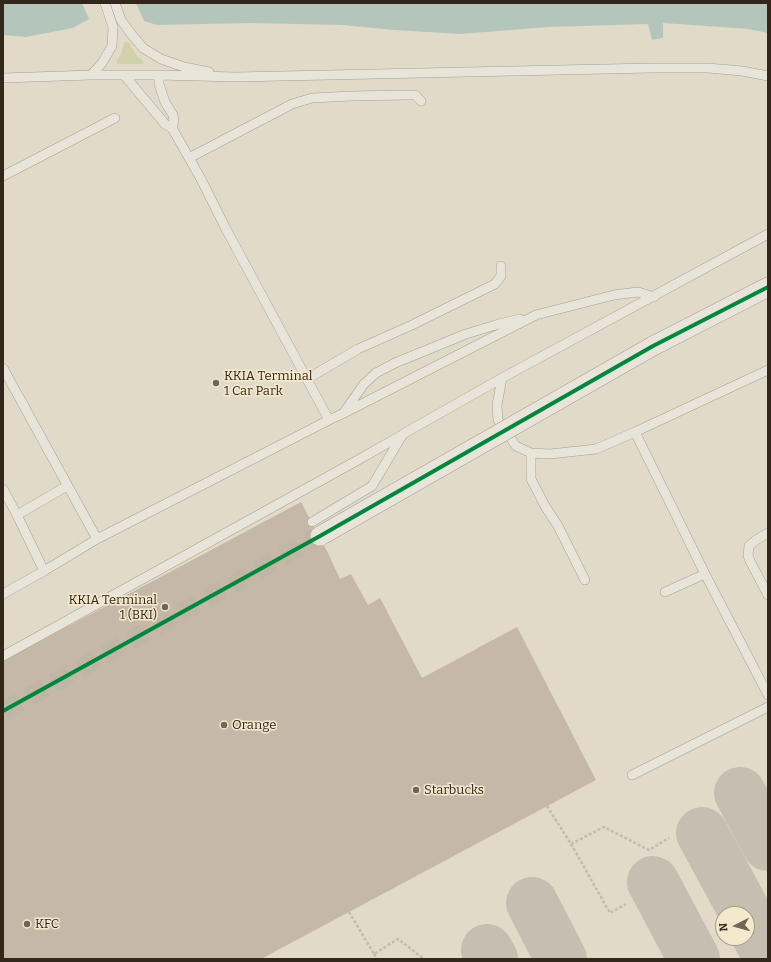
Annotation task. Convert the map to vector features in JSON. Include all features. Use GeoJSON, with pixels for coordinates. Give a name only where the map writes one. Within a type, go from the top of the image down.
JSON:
{"type":"FeatureCollection","features":[{"type":"Feature","properties":{"kind":"street"},"geometry":{"type":"LineString","coordinates":[[316,529],[653,346],[768,287]]}},
{"type":"Feature","properties":{"kind":"lane"},"geometry":{"type":"LineString","coordinates":[[91,75],[102,63],[112,46],[113,27],[104,3]]}},
{"type":"Feature","properties":{"kind":"lane"},"geometry":{"type":"LineString","coordinates":[[115,3],[121,20],[132,35],[143,48],[161,60],[184,67],[236,77]]}},
{"type":"Feature","properties":{"kind":"lane"},"geometry":{"type":"LineString","coordinates":[[3,78],[91,75],[236,77],[652,68],[708,68],[742,71],[768,76]]}},
{"type":"Feature","properties":{"kind":"lane"},"geometry":{"type":"LineString","coordinates":[[124,75],[165,124],[172,128],[329,420]]}},
{"type":"Feature","properties":{"kind":"lane"},"geometry":{"type":"LineString","coordinates":[[159,75],[159,84],[162,94],[173,115],[174,121],[172,128]]}},
{"type":"Feature","properties":{"kind":"lane"},"geometry":{"type":"LineString","coordinates":[[189,158],[292,104],[312,98],[415,95],[421,101]]}},
{"type":"Feature","properties":{"kind":"lane"},"geometry":{"type":"LineString","coordinates":[[3,176],[115,118]]}},
{"type":"Feature","properties":{"kind":"lane"},"geometry":{"type":"LineString","coordinates":[[3,656],[358,460],[502,378],[768,234]]}},
{"type":"Feature","properties":{"kind":"lane"},"geometry":{"type":"LineString","coordinates":[[307,379],[358,349],[412,325],[495,284],[501,276],[500,266]]}},
{"type":"Feature","properties":{"kind":"lane"},"geometry":{"type":"LineString","coordinates":[[344,413],[364,384],[376,373],[395,363],[466,334],[499,324],[614,295],[638,292],[654,297]]}},
{"type":"Feature","properties":{"kind":"lane"},"geometry":{"type":"LineString","coordinates":[[3,594],[96,539],[536,315]]}},
{"type":"Feature","properties":{"kind":"lane"},"geometry":{"type":"LineString","coordinates":[[3,368],[96,539]]}},
{"type":"Feature","properties":{"kind":"lane"},"geometry":{"type":"LineString","coordinates":[[502,378],[497,405],[498,420],[516,446],[531,453],[550,454],[596,449],[768,370]]}},
{"type":"Feature","properties":{"kind":"lane"},"geometry":{"type":"LineString","coordinates":[[635,432],[705,574],[768,696]]}},
{"type":"Feature","properties":{"kind":"lane"},"geometry":{"type":"LineString","coordinates":[[316,529],[372,486],[403,434]]}},
{"type":"Feature","properties":{"kind":"lane"},"geometry":{"type":"LineString","coordinates":[[531,453],[531,479],[545,506],[558,526],[585,580]]}},
{"type":"Feature","properties":{"kind":"lane"},"geometry":{"type":"LineString","coordinates":[[17,515],[67,486]]}},
{"type":"Feature","properties":{"kind":"lane"},"geometry":{"type":"LineString","coordinates":[[3,489],[44,571]]}},
{"type":"Feature","properties":{"kind":"lane"},"geometry":{"type":"LineString","coordinates":[[768,533],[749,546],[748,555],[768,595]]}},
{"type":"Feature","properties":{"kind":"lane"},"geometry":{"type":"LineString","coordinates":[[665,592],[705,574]]}},
{"type":"Feature","properties":{"kind":"lane"},"geometry":{"type":"LineString","coordinates":[[632,775],[768,707]]}},
{"type":"Feature","properties":{"kind":"path"},"geometry":{"type":"LineString","coordinates":[[547,806],[571,844],[610,913],[626,904]]}},
{"type":"Feature","properties":{"kind":"path"},"geometry":{"type":"LineString","coordinates":[[571,844],[604,827],[649,850],[669,838]]}},
{"type":"Feature","properties":{"kind":"path"},"geometry":{"type":"LineString","coordinates":[[349,912],[377,959]]}},
{"type":"Feature","properties":{"kind":"path"},"geometry":{"type":"LineString","coordinates":[[374,954],[398,940],[424,959]]}},
{"type":"Feature","properties":{"kind":"green space"},"geometry":{"type":"Polygon","coordinates":[[[125,42],[129,43],[137,56],[144,63],[143,64],[117,64],[116,62],[121,54],[125,42]]]}},
{"type":"Feature","properties":{"kind":"shaded area"},"geometry":{"type":"Polygon","coordinates":[[[3,3],[82,3],[89,19],[73,28],[26,37],[3,35],[3,3]]]}},
{"type":"Feature","properties":{"kind":"shaded area"},"geometry":{"type":"Polygon","coordinates":[[[136,3],[760,3],[768,4],[768,33],[748,29],[663,23],[663,38],[652,40],[648,24],[549,27],[460,34],[342,25],[251,23],[157,25],[144,21],[136,3]]]}},
{"type":"Feature","properties":{"kind":"building"},"geometry":{"type":"Polygon","coordinates":[[[301,502],[340,579],[351,574],[368,605],[380,598],[422,678],[517,627],[596,780],[261,959],[3,959],[3,661],[301,502]]]}},
{"type":"Feature","properties":{"kind":"taxiway"},"geometry":{"type":"LineString","coordinates":[[740,793],[768,845]]}},
{"type":"Feature","properties":{"kind":"taxiway"},"geometry":{"type":"LineString","coordinates":[[702,833],[742,906]]}},
{"type":"Feature","properties":{"kind":"taxiway"},"geometry":{"type":"LineString","coordinates":[[653,882],[694,959]]}},
{"type":"Feature","properties":{"kind":"taxiway"},"geometry":{"type":"LineString","coordinates":[[532,903],[561,959]]}},
{"type":"Feature","properties":{"kind":"taxiway"},"geometry":{"type":"LineString","coordinates":[[755,931],[768,955]]}},
{"type":"Feature","properties":{"kind":"taxiway"},"geometry":{"type":"LineString","coordinates":[[487,950],[492,959]]}},
{"type":"Feature","properties":{"kind":"tunnel"},"geometry":{"type":"LineString","coordinates":[[3,711],[320,536]]}},
{"type":"Feature","properties":{"kind":"cycle path"},"geometry":{"type":"LineString","coordinates":[[3,711],[320,536],[653,346],[768,287]]}},
{"type":"Feature","properties":{"kind":"place","name":"KKIA Terminal 1 Car Park"},"geometry":{"type":"Point","coordinates":[216,383]}},
{"type":"Feature","properties":{"kind":"place","name":"KKIA Terminal 1 (BKI)"},"geometry":{"type":"Point","coordinates":[165,607]}},
{"type":"Feature","properties":{"kind":"place","name":"Orange"},"geometry":{"type":"Point","coordinates":[224,725]}},
{"type":"Feature","properties":{"kind":"place","name":"Starbucks"},"geometry":{"type":"Point","coordinates":[416,790]}},
{"type":"Feature","properties":{"kind":"place","name":"KFC"},"geometry":{"type":"Point","coordinates":[27,924]}}]}
